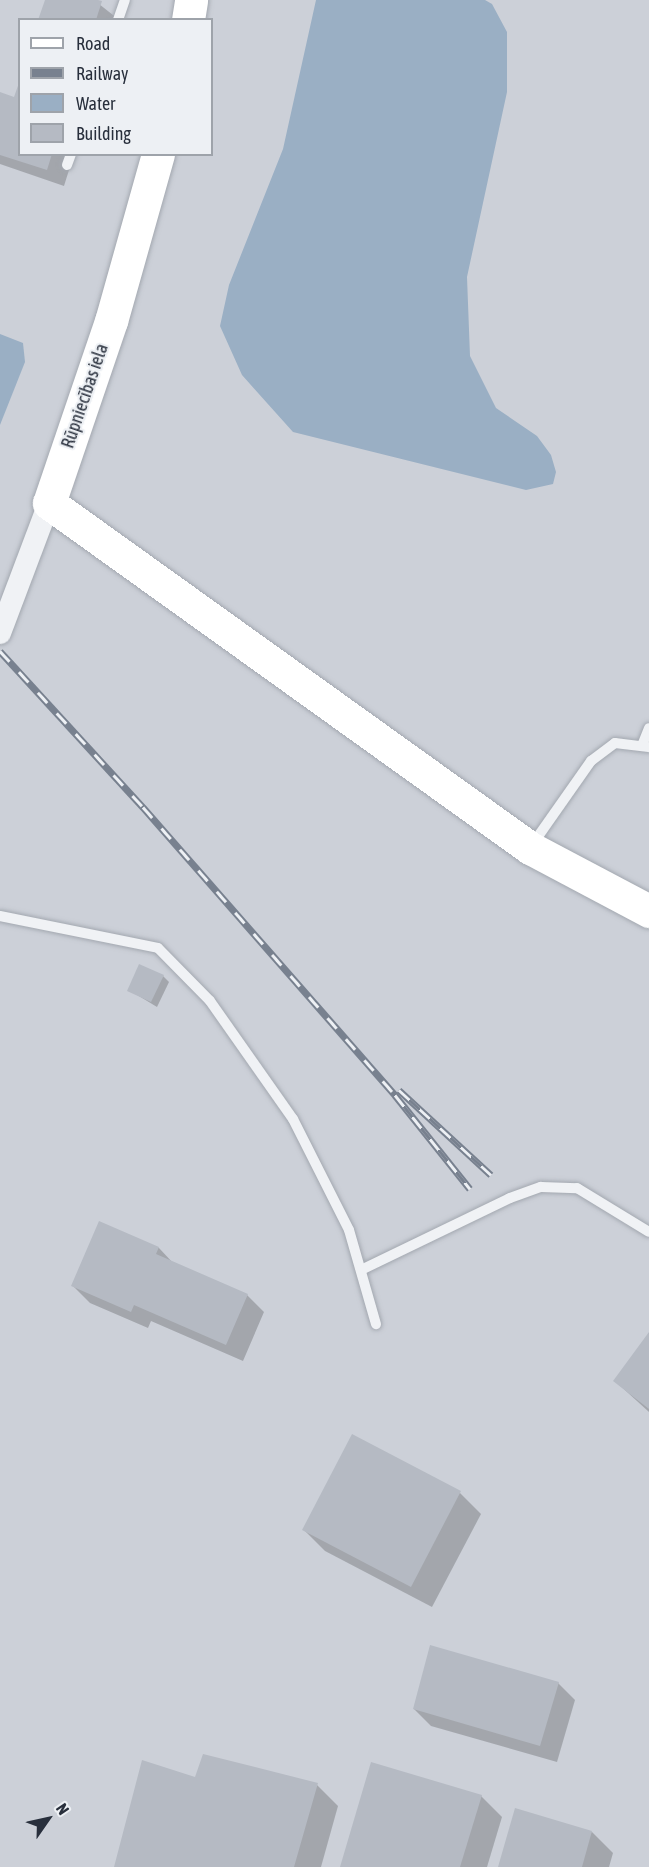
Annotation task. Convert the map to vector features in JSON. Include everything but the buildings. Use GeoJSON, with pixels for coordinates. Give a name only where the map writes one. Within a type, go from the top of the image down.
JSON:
{"type":"FeatureCollection","features":[{"type":"Feature","properties":{"kind":"main road"},"geometry":{"type":"LineString","coordinates":[[188,18],[191,0]]}},
{"type":"Feature","properties":{"kind":"main road","name":"Rūpniecības iela"},"geometry":{"type":"LineString","coordinates":[[49,503],[111,321],[157,156]]}},
{"type":"Feature","properties":{"kind":"main road"},"geometry":{"type":"LineString","coordinates":[[49,503],[531,848],[649,912]]}},
{"type":"Feature","properties":{"kind":"street","name":"Rūpniecības iela"},"geometry":{"type":"LineString","coordinates":[[0,633],[49,503]]}},
{"type":"Feature","properties":{"kind":"lane"},"geometry":{"type":"LineString","coordinates":[[119,18],[125,0]]}},
{"type":"Feature","properties":{"kind":"lane"},"geometry":{"type":"LineString","coordinates":[[531,848],[591,760],[615,743],[646,745],[649,728]]}},
{"type":"Feature","properties":{"kind":"lane"},"geometry":{"type":"LineString","coordinates":[[0,916],[158,948],[210,1000],[293,1119],[349,1230],[376,1324]]}},
{"type":"Feature","properties":{"kind":"lane"},"geometry":{"type":"LineString","coordinates":[[361,1270],[510,1198],[542,1187],[578,1188],[649,1233]]}},
{"type":"Feature","properties":{"kind":"shaded area"},"geometry":{"type":"Polygon","coordinates":[[[0,0],[649,0],[649,1867],[0,1867],[0,0]]]}},
{"type":"Feature","properties":{"kind":"water"},"geometry":{"type":"Polygon","coordinates":[[[316,0],[485,0],[492,4],[507,32],[507,92],[467,277],[470,356],[496,408],[537,436],[551,455],[556,472],[553,484],[526,490],[293,432],[242,375],[220,326],[229,285],[283,149],[316,0]]]}},
{"type":"Feature","properties":{"kind":"water"},"geometry":{"type":"Polygon","coordinates":[[[0,334],[23,343],[25,362],[0,425],[0,334]]]}},
{"type":"Feature","properties":{"kind":"railway"},"geometry":{"type":"LineString","coordinates":[[0,651],[143,807],[395,1095],[470,1189]]}},
{"type":"Feature","properties":{"kind":"railway"},"geometry":{"type":"LineString","coordinates":[[399,1090],[491,1175]]}}]}
